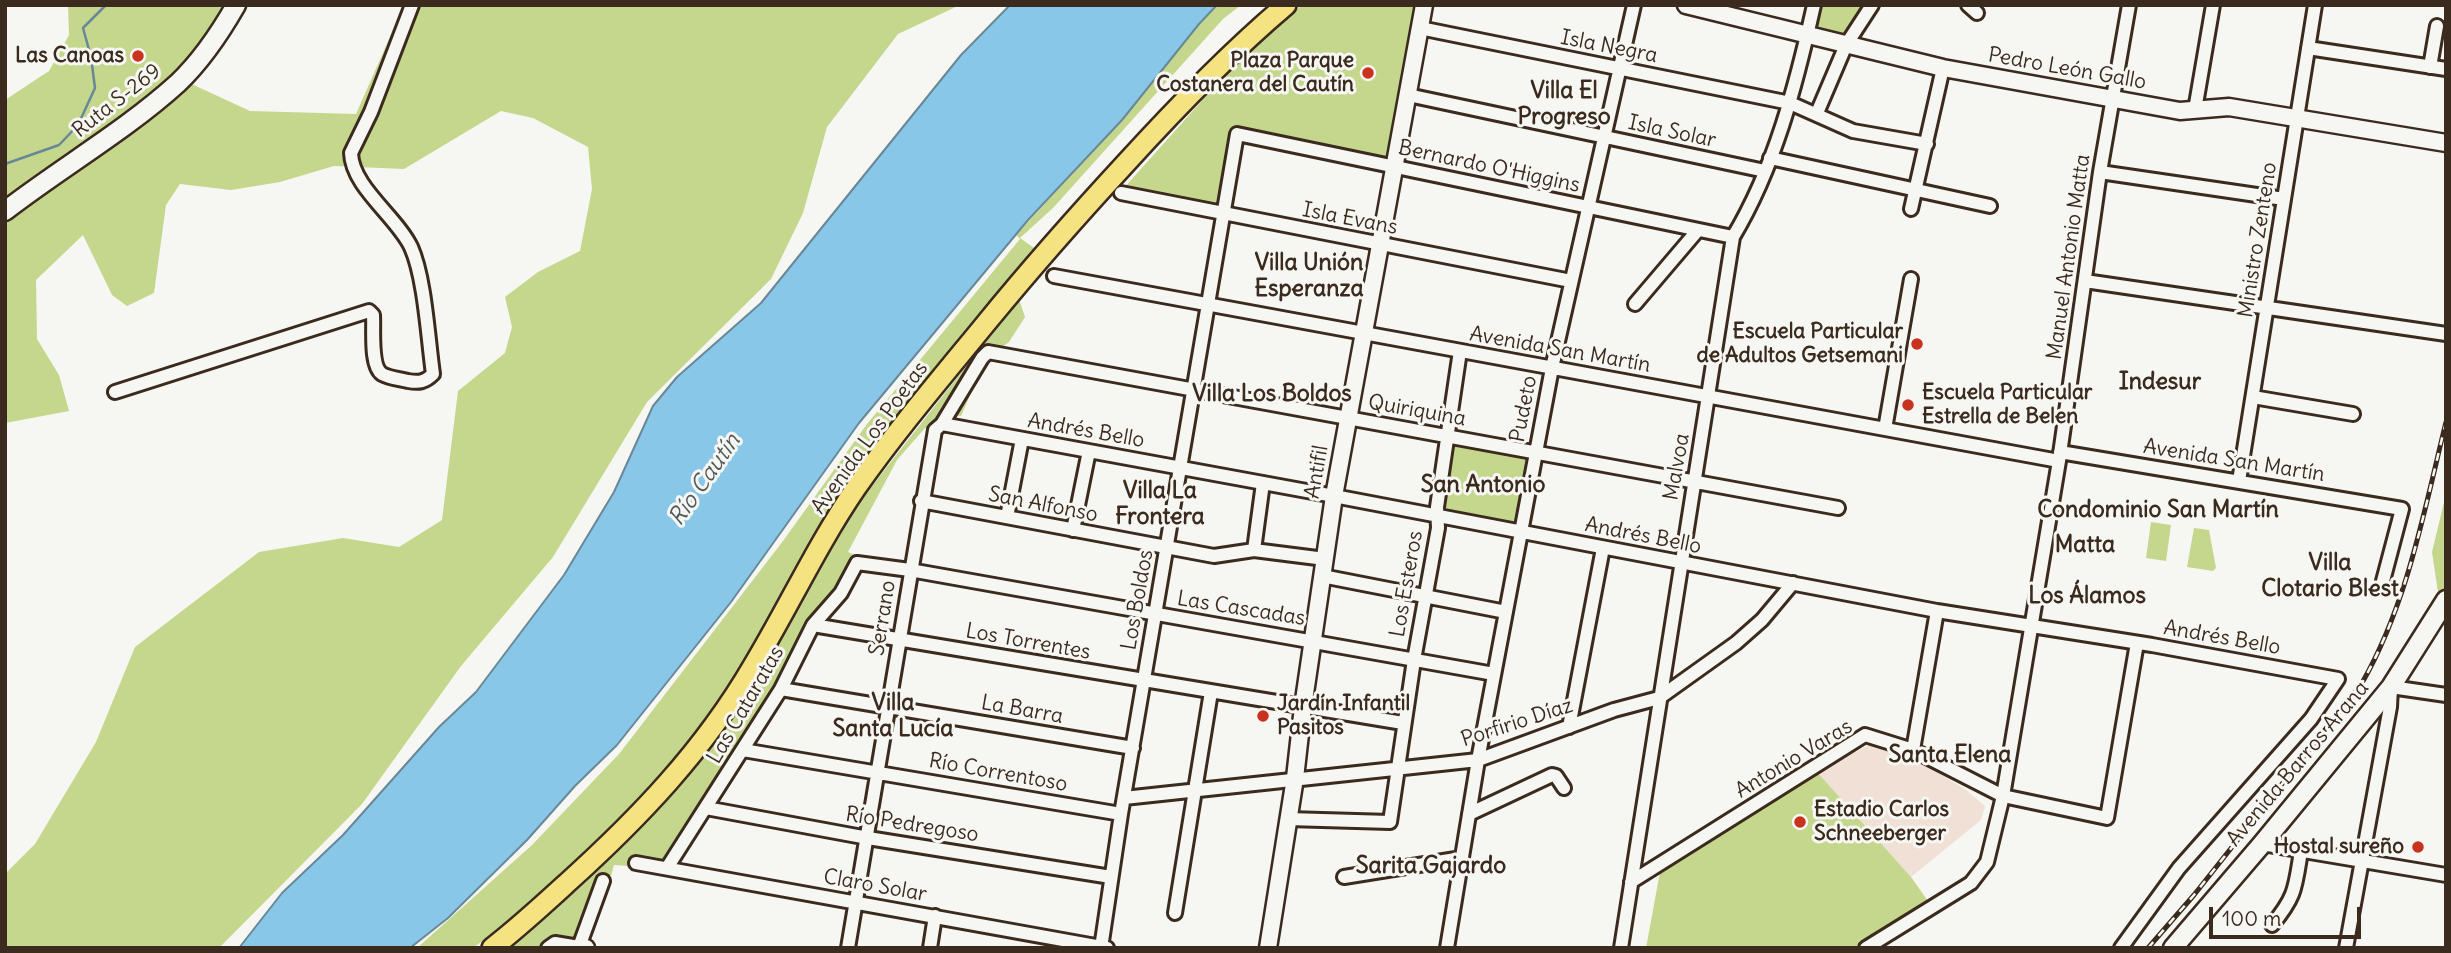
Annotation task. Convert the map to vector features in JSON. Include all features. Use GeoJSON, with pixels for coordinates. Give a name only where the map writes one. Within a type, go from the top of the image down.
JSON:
{"type":"FeatureCollection","features":[{"type":"Feature","properties":{"kind":"main road","name":"Ruta S-269"},"geometry":{"type":"LineString","coordinates":[[5,211],[119,130],[179,81],[210,45],[236,5]]}},
{"type":"Feature","properties":{"kind":"main road","name":"Avenida Los Poetas"},"geometry":{"type":"LineString","coordinates":[[492,948],[559,890],[640,813],[694,753],[716,725],[753,667],[855,490],[897,433],[1046,250],[1184,100],[1248,37],[1286,5]]}},
{"type":"Feature","properties":{"kind":"main road","name":"Avenida Barros Arana"},"geometry":{"type":"LineString","coordinates":[[2173,948],[2391,687],[2446,600]]}},
{"type":"Feature","properties":{"kind":"street"},"geometry":{"type":"LineString","coordinates":[[115,392],[369,311],[373,315],[375,366],[383,375],[418,383],[433,374],[419,278],[411,247],[359,177],[351,160],[351,153],[371,112],[412,5]]}},
{"type":"Feature","properties":{"kind":"street","name":"Antifil"},"geometry":{"type":"LineString","coordinates":[[1268,948],[1295,778],[1334,496],[1424,5]]}},
{"type":"Feature","properties":{"kind":"street","name":"Pudeto"},"geometry":{"type":"LineString","coordinates":[[1447,948],[1478,760],[1552,368],[1634,5]]}},
{"type":"Feature","properties":{"kind":"street","name":"Pedro León Gallo"},"geometry":{"type":"LineString","coordinates":[[1686,5],[1943,68],[2180,111],[2229,107],[2446,143]]}},
{"type":"Feature","properties":{"kind":"street","name":"Malvoa"},"geometry":{"type":"LineString","coordinates":[[1621,948],[1733,237],[1768,164],[1790,103],[1814,5]]}},
{"type":"Feature","properties":{"kind":"street"},"geometry":{"type":"LineString","coordinates":[[1817,113],[1846,45],[1872,5]]}},
{"type":"Feature","properties":{"kind":"street","name":"Manuel Antonio Matta"},"geometry":{"type":"LineString","coordinates":[[1866,948],[1963,889],[1978,877],[1990,855],[2003,796],[2060,457],[2100,172],[2129,5]]}},
{"type":"Feature","properties":{"kind":"street"},"geometry":{"type":"LineString","coordinates":[[2195,110],[2213,5]]}},
{"type":"Feature","properties":{"kind":"street","name":"Ministro Zenteno"},"geometry":{"type":"LineString","coordinates":[[2239,481],[2315,5]]}},
{"type":"Feature","properties":{"kind":"street"},"geometry":{"type":"LineString","coordinates":[[2430,67],[2437,26]]}},
{"type":"Feature","properties":{"kind":"street","name":"Isla Negra"},"geometry":{"type":"LineString","coordinates":[[1420,28],[1790,103],[1853,131],[1927,144]]}},
{"type":"Feature","properties":{"kind":"street"},"geometry":{"type":"LineString","coordinates":[[2308,48],[2446,69]]}},
{"type":"Feature","properties":{"kind":"street"},"geometry":{"type":"LineString","coordinates":[[1911,209],[1943,68]]}},
{"type":"Feature","properties":{"kind":"street","name":"Isla Solar"},"geometry":{"type":"LineString","coordinates":[[1408,95],[1604,137],[1916,190],[1990,206]]}},
{"type":"Feature","properties":{"kind":"street","name":"Bernardo O'Higgins"},"geometry":{"type":"LineString","coordinates":[[1237,134],[1733,237]]}},
{"type":"Feature","properties":{"kind":"street","name":"Los Boldos"},"geometry":{"type":"LineString","coordinates":[[1103,947],[1121,814],[1237,134]]}},
{"type":"Feature","properties":{"kind":"street"},"geometry":{"type":"LineString","coordinates":[[2100,172],[2284,199]]}},
{"type":"Feature","properties":{"kind":"street","name":"Isla Evans"},"geometry":{"type":"LineString","coordinates":[[1121,194],[1571,281]]}},
{"type":"Feature","properties":{"kind":"street"},"geometry":{"type":"LineString","coordinates":[[1635,303],[1698,230]]}},
{"type":"Feature","properties":{"kind":"street","name":"Avenida San Martín"},"geometry":{"type":"LineString","coordinates":[[1054,276],[1885,429],[2060,457],[2239,481],[2402,509],[2383,582]]}},
{"type":"Feature","properties":{"kind":"street"},"geometry":{"type":"LineString","coordinates":[[1885,429],[1911,279]]}},
{"type":"Feature","properties":{"kind":"street"},"geometry":{"type":"LineString","coordinates":[[2085,281],[2446,334]]}},
{"type":"Feature","properties":{"kind":"street","name":"Los Esteros"},"geometry":{"type":"LineString","coordinates":[[1289,819],[1390,822],[1413,660],[1438,528],[1437,516],[1460,351]]}},
{"type":"Feature","properties":{"kind":"street","name":"Quiriquina"},"geometry":{"type":"LineString","coordinates":[[988,352],[1838,508]]}},
{"type":"Feature","properties":{"kind":"street","name":"Serrano"},"geometry":{"type":"LineString","coordinates":[[848,948],[858,902],[921,501],[935,430],[942,424],[988,352]]}},
{"type":"Feature","properties":{"kind":"street"},"geometry":{"type":"LineString","coordinates":[[2253,397],[2353,414]]}},
{"type":"Feature","properties":{"kind":"street","name":"Andrés Bello"},"geometry":{"type":"LineString","coordinates":[[942,424],[1937,611],[2339,678],[2311,719],[2179,868],[2122,948]]}},
{"type":"Feature","properties":{"kind":"street"},"geometry":{"type":"LineString","coordinates":[[1007,517],[1022,439]]}},
{"type":"Feature","properties":{"kind":"street"},"geometry":{"type":"LineString","coordinates":[[1073,530],[1089,451]]}},
{"type":"Feature","properties":{"kind":"street"},"geometry":{"type":"LineString","coordinates":[[1254,550],[1263,483]]}},
{"type":"Feature","properties":{"kind":"street","name":"San Alfonso"},"geometry":{"type":"LineString","coordinates":[[921,501],[1214,556],[1254,550],[1325,559]]}},
{"type":"Feature","properties":{"kind":"street"},"geometry":{"type":"LineString","coordinates":[[1569,727],[1602,548]]}},
{"type":"Feature","properties":{"kind":"street","name":"Las Cascadas"},"geometry":{"type":"LineString","coordinates":[[857,563],[1313,640],[1494,674]]}},
{"type":"Feature","properties":{"kind":"street","name":"Las Cataratas"},"geometry":{"type":"LineString","coordinates":[[667,869],[781,689],[813,625],[841,593],[857,563]]}},
{"type":"Feature","properties":{"kind":"street"},"geometry":{"type":"LineString","coordinates":[[1322,576],[1506,612]]}},
{"type":"Feature","properties":{"kind":"street","name":"Porfirio Díaz"},"geometry":{"type":"LineString","coordinates":[[1124,798],[1478,760],[1659,698],[1736,643],[1762,620],[1793,583]]}},
{"type":"Feature","properties":{"kind":"street"},"geometry":{"type":"LineString","coordinates":[[1913,750],[1937,611]]}},
{"type":"Feature","properties":{"kind":"street","name":"Los Torrentes"},"geometry":{"type":"LineString","coordinates":[[813,625],[1403,723]]}},
{"type":"Feature","properties":{"kind":"street","name":"Antonio Varas"},"geometry":{"type":"LineString","coordinates":[[1631,882],[1865,735],[1913,750],[2003,796],[2107,818],[2137,643]]}},
{"type":"Feature","properties":{"kind":"street"},"geometry":{"type":"LineString","coordinates":[[2346,948],[2391,687],[2446,695]]}},
{"type":"Feature","properties":{"kind":"street","name":"La Barra"},"geometry":{"type":"LineString","coordinates":[[781,689],[1133,748]]}},
{"type":"Feature","properties":{"kind":"street"},"geometry":{"type":"LineString","coordinates":[[1175,913],[1211,692]]}},
{"type":"Feature","properties":{"kind":"street","name":"Río Correntoso"},"geometry":{"type":"LineString","coordinates":[[743,750],[1121,814]]}},
{"type":"Feature","properties":{"kind":"street"},"geometry":{"type":"LineString","coordinates":[[1469,814],[1552,775],[1556,776],[1564,788]]}},
{"type":"Feature","properties":{"kind":"street","name":"Río Pedregoso"},"geometry":{"type":"LineString","coordinates":[[706,808],[868,838],[1111,877]]}},
{"type":"Feature","properties":{"kind":"street"},"geometry":{"type":"LineString","coordinates":[[2262,844],[2446,875]]}},
{"type":"Feature","properties":{"kind":"street"},"geometry":{"type":"LineString","coordinates":[[2272,925],[2291,900],[2301,851]]}},
{"type":"Feature","properties":{"kind":"street"},"geometry":{"type":"LineString","coordinates":[[1344,877],[1462,858]]}},
{"type":"Feature","properties":{"kind":"street","name":"Claro Solar"},"geometry":{"type":"LineString","coordinates":[[636,863],[1103,947]]}},
{"type":"Feature","properties":{"kind":"street"},"geometry":{"type":"LineString","coordinates":[[548,948],[555,943],[581,947],[603,881]]}},
{"type":"Feature","properties":{"kind":"street"},"geometry":{"type":"LineString","coordinates":[[930,948],[935,916]]}},
{"type":"Feature","properties":{"kind":"shaded area"},"geometry":{"type":"Polygon","coordinates":[[[1869,745],[1914,758],[1966,790],[1985,806],[1981,820],[1911,877],[1817,772],[1869,745]]]}},
{"type":"Feature","properties":{"kind":"green space"},"geometry":{"type":"Polygon","coordinates":[[[68,5],[241,5],[185,81],[250,111],[356,114],[404,5],[960,5],[898,34],[827,127],[803,213],[771,279],[647,402],[553,557],[461,666],[362,804],[219,948],[5,948],[5,874],[35,844],[96,742],[135,647],[259,552],[343,538],[399,547],[442,520],[458,391],[505,353],[512,327],[505,297],[538,272],[580,251],[592,189],[588,147],[533,118],[501,111],[404,169],[334,166],[280,182],[231,190],[180,184],[166,205],[154,293],[127,306],[112,295],[83,235],[36,280],[37,339],[59,375],[69,411],[5,423],[5,100],[49,71],[69,35],[68,5]]]}},
{"type":"Feature","properties":{"kind":"green space"},"geometry":{"type":"Polygon","coordinates":[[[1217,5],[1241,5],[1223,19],[1053,208],[1020,238],[1037,250],[971,325],[866,458],[811,542],[791,582],[738,671],[701,726],[652,785],[577,865],[529,911],[504,925],[473,948],[417,948],[532,845],[619,754],[783,541],[867,424],[1020,239],[1016,235],[1122,120],[1217,5]]]}},
{"type":"Feature","properties":{"kind":"green space"},"geometry":{"type":"Polygon","coordinates":[[[1302,5],[1422,5],[1392,160],[1235,131],[1224,207],[1123,189],[1249,48],[1302,5]]]}},
{"type":"Feature","properties":{"kind":"green space"},"geometry":{"type":"Polygon","coordinates":[[[1820,5],[1865,5],[1848,34],[1816,30],[1820,5]]]}},
{"type":"Feature","properties":{"kind":"green space"},"geometry":{"type":"Polygon","coordinates":[[[1019,299],[1025,317],[1009,342],[986,359],[961,416],[938,419],[930,431],[925,428],[897,460],[848,552],[857,556],[703,808],[662,865],[630,858],[628,866],[614,865],[611,876],[600,873],[577,937],[567,940],[551,939],[541,948],[505,948],[644,823],[721,737],[764,670],[853,510],[1019,299]]]}},
{"type":"Feature","properties":{"kind":"green space"},"geometry":{"type":"Polygon","coordinates":[[[1451,444],[1527,458],[1515,525],[1439,511],[1451,444]]]}},
{"type":"Feature","properties":{"kind":"green space"},"geometry":{"type":"Polygon","coordinates":[[[2446,494],[2446,597],[2440,606],[2432,552],[2446,494]]]}},
{"type":"Feature","properties":{"kind":"green space"},"geometry":{"type":"Polygon","coordinates":[[[2151,522],[2171,525],[2166,561],[2146,558],[2151,522]]]}},
{"type":"Feature","properties":{"kind":"green space"},"geometry":{"type":"Polygon","coordinates":[[[2194,528],[2209,530],[2216,568],[2213,571],[2187,567],[2194,528]]]}},
{"type":"Feature","properties":{"kind":"green space","name":"Estadio Carlos Schneeberger"},"geometry":{"type":"Polygon","coordinates":[[[1817,772],[1911,877],[1930,904],[1857,948],[1646,948],[1660,872],[1817,772]]]}},
{"type":"Feature","properties":{"kind":"water","name":"Río Cautín"},"geometry":{"type":"Polygon","coordinates":[[[1010,5],[1217,5],[1122,120],[1028,220],[859,423],[731,602],[617,745],[448,918],[410,948],[239,948],[282,893],[343,835],[439,727],[476,692],[564,575],[614,492],[653,406],[677,377],[761,303],[961,55],[1010,5]]]}},
{"type":"Feature","properties":{"kind":"waterway"},"geometry":{"type":"LineString","coordinates":[[5,164],[59,145],[78,125],[95,88],[91,57],[83,28],[106,5]]}},
{"type":"Feature","properties":{"kind":"waterway"},"geometry":{"type":"LineString","coordinates":[[492,5],[507,5]]}},
{"type":"Feature","properties":{"kind":"railway"},"geometry":{"type":"LineString","coordinates":[[2148,948],[2194,895],[2362,683],[2378,652],[2403,588],[2446,422]]}},
{"type":"Feature","properties":{"kind":"place","name":"Las Canoas"},"geometry":{"type":"Point","coordinates":[138,56]}},
{"type":"Feature","properties":{"kind":"place","name":"Plaza Parque Costanera del Cautín"},"geometry":{"type":"Point","coordinates":[1368,73]}},
{"type":"Feature","properties":{"kind":"place","name":"Escuela Particular de Adultos Getsemani"},"geometry":{"type":"Point","coordinates":[1917,344]}},
{"type":"Feature","properties":{"kind":"place","name":"Escuela Particular Estrella de Belen"},"geometry":{"type":"Point","coordinates":[1908,405]}},
{"type":"Feature","properties":{"kind":"place","name":"Jardín Infantil Pasitos"},"geometry":{"type":"Point","coordinates":[1263,716]}},
{"type":"Feature","properties":{"kind":"place","name":"Estadio Carlos Schneeberger"},"geometry":{"type":"Point","coordinates":[1800,822]}},
{"type":"Feature","properties":{"kind":"place","name":"Hostal sureño"},"geometry":{"type":"Point","coordinates":[2418,847]}},
{"type":"Feature","properties":{"kind":"district","name":"Villa El Progreso"},"geometry":{"type":"Point","coordinates":[1564,104]}},
{"type":"Feature","properties":{"kind":"district","name":"Villa Unión Esperanza"},"geometry":{"type":"Point","coordinates":[1309,276]}},
{"type":"Feature","properties":{"kind":"district","name":"Indesur"},"geometry":{"type":"Point","coordinates":[2160,382]}},
{"type":"Feature","properties":{"kind":"district","name":"Villa Los Boldos"},"geometry":{"type":"Point","coordinates":[1272,394]}},
{"type":"Feature","properties":{"kind":"district","name":"San Antonio"},"geometry":{"type":"Point","coordinates":[1483,485]}},
{"type":"Feature","properties":{"kind":"district","name":"Villa La Frontera"},"geometry":{"type":"Point","coordinates":[1160,504]}},
{"type":"Feature","properties":{"kind":"district","name":"Condominio San Martín"},"geometry":{"type":"Point","coordinates":[2158,510]}},
{"type":"Feature","properties":{"kind":"district","name":"Matta"},"geometry":{"type":"Point","coordinates":[2085,545]}},
{"type":"Feature","properties":{"kind":"district","name":"Villa Clotario Blest"},"geometry":{"type":"Point","coordinates":[2330,576]}},
{"type":"Feature","properties":{"kind":"district","name":"Los Álamos"},"geometry":{"type":"Point","coordinates":[2087,596]}},
{"type":"Feature","properties":{"kind":"district","name":"Villa Santa Lucía"},"geometry":{"type":"Point","coordinates":[893,716]}},
{"type":"Feature","properties":{"kind":"district","name":"Santa Elena"},"geometry":{"type":"Point","coordinates":[1950,755]}},
{"type":"Feature","properties":{"kind":"district","name":"Sarita Gajardo"},"geometry":{"type":"Point","coordinates":[1431,866]}}]}
